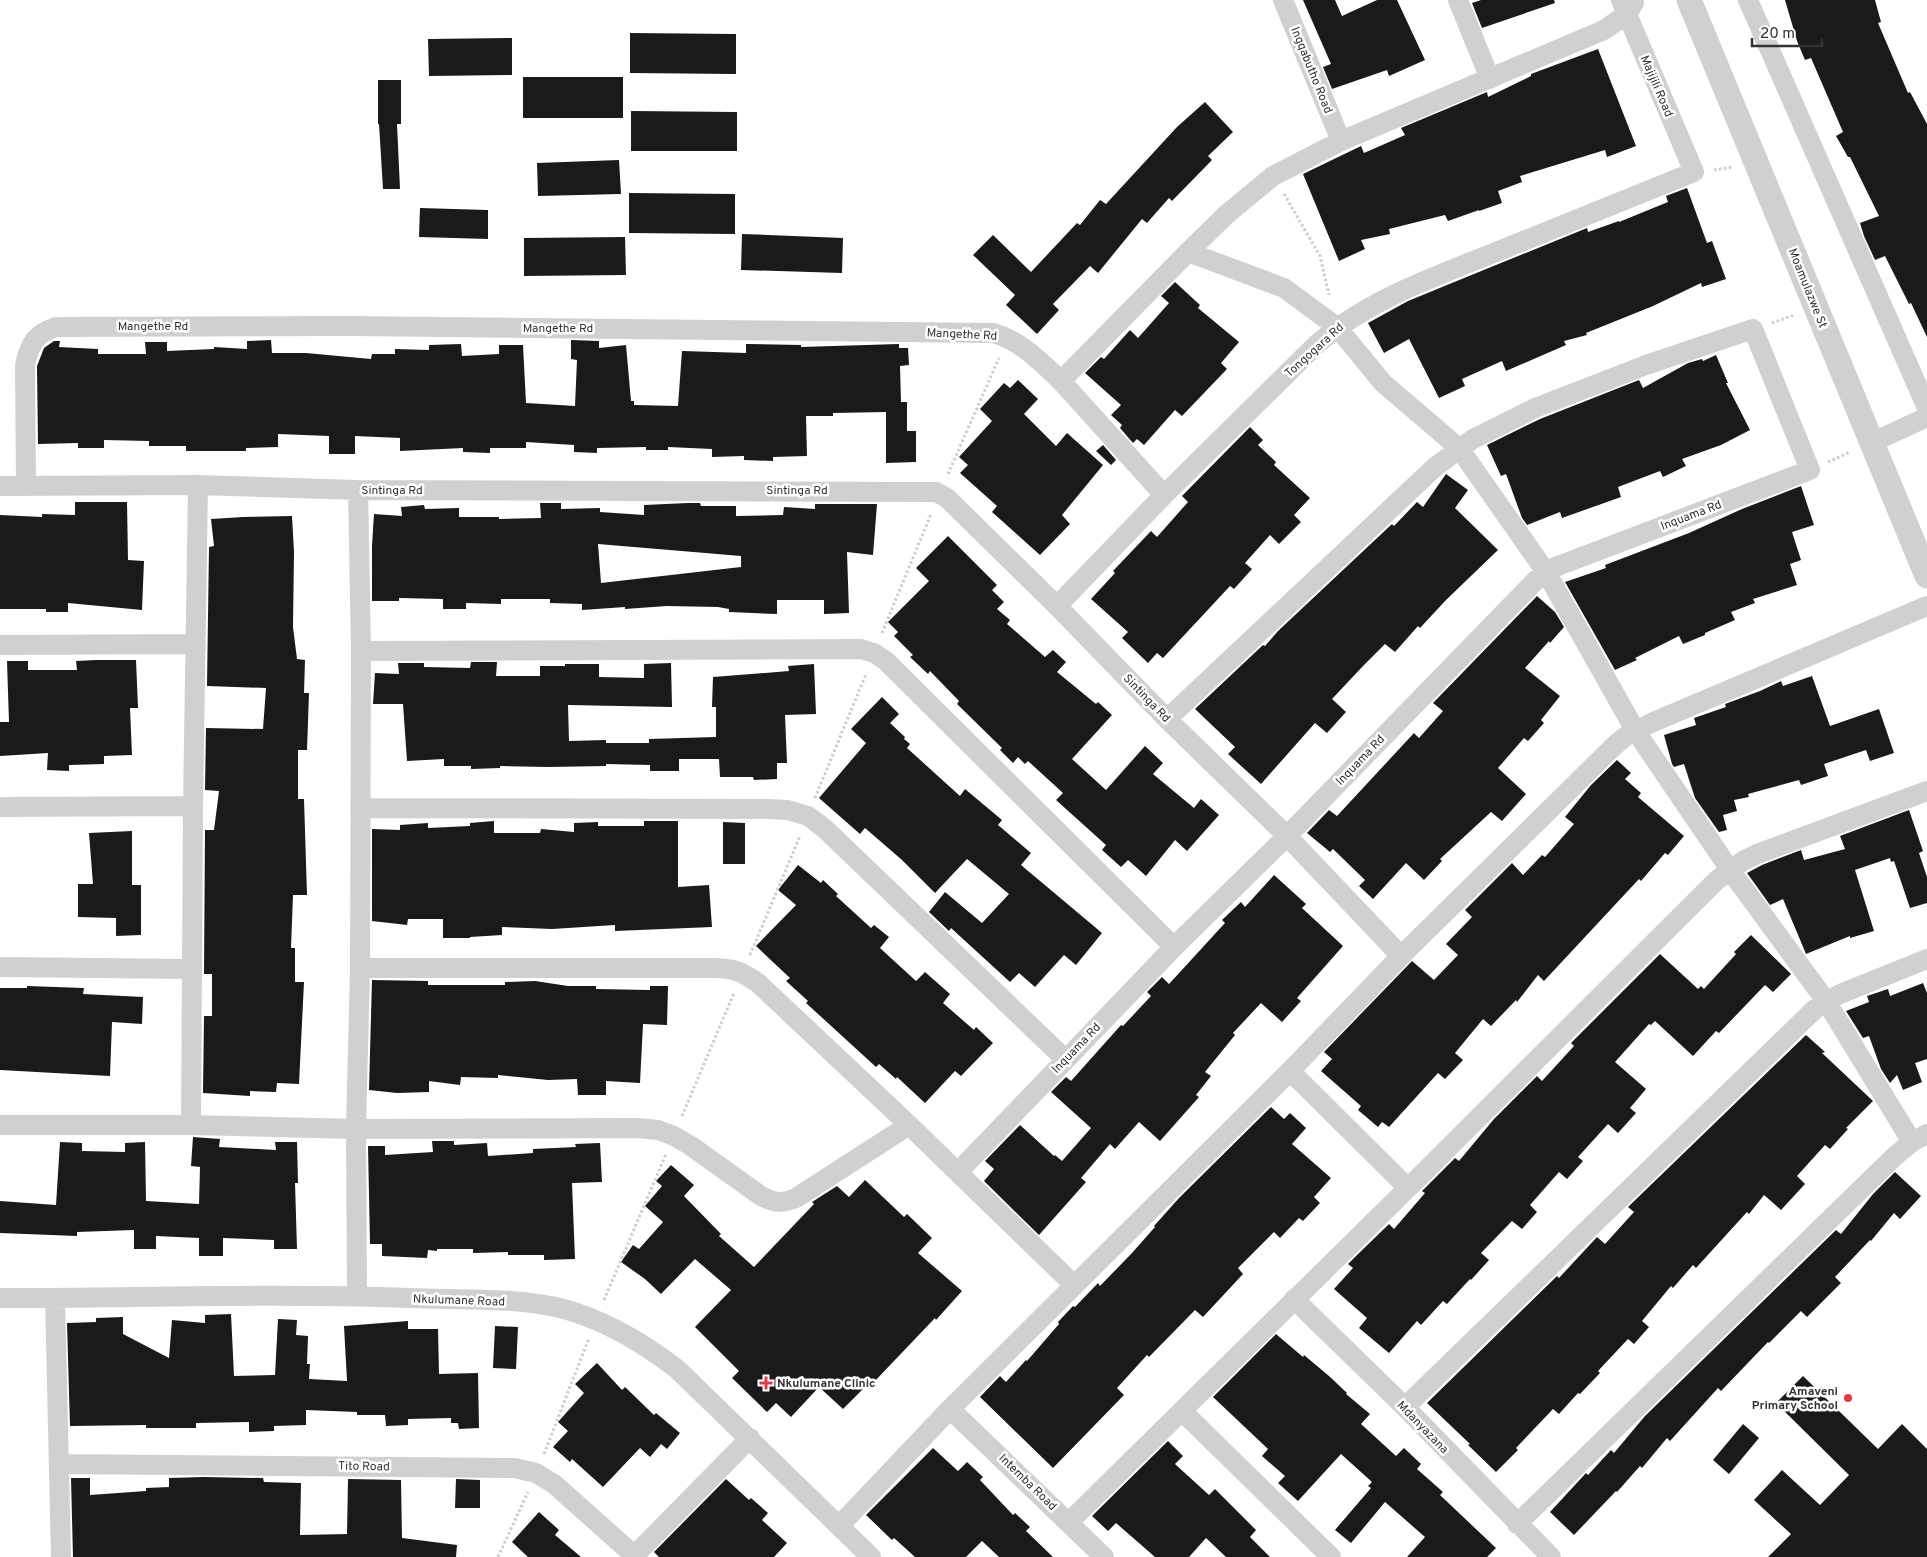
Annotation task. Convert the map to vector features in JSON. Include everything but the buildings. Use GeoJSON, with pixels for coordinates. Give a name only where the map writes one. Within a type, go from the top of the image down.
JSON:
{"type":"FeatureCollection","features":[{"type":"Feature","properties":{"kind":"street","name":"Ingqabutho Road"},"geometry":{"type":"LineString","coordinates":[[1283,0],[1341,141]]}},
{"type":"Feature","properties":{"kind":"street"},"geometry":{"type":"LineString","coordinates":[[1458,0],[1490,78]]}},
{"type":"Feature","properties":{"kind":"street","name":"Moamulazwe St"},"geometry":{"type":"LineString","coordinates":[[1689,0],[1927,576]]}},
{"type":"Feature","properties":{"kind":"street"},"geometry":{"type":"LineString","coordinates":[[1748,0],[1927,408]]}},
{"type":"Feature","properties":{"kind":"street"},"geometry":{"type":"LineString","coordinates":[[1061,382],[1227,214],[1273,176],[1341,141],[1590,37],[1604,30],[1628,5]]}},
{"type":"Feature","properties":{"kind":"street","name":"Majijili Road"},"geometry":{"type":"LineString","coordinates":[[1628,5],[1694,172]]}},
{"type":"Feature","properties":{"kind":"street","name":"Tongogara Rd"},"geometry":{"type":"LineString","coordinates":[[1057,606],[1164,496],[1337,327],[1364,310],[1417,284],[1694,172]]}},
{"type":"Feature","properties":{"kind":"street"},"geometry":{"type":"LineString","coordinates":[[1188,252],[1284,288],[1337,327],[1383,383],[1459,448],[1546,572],[1635,730],[1730,870],[1826,1001],[1920,1138],[1874,1177],[1517,1524]]}},
{"type":"Feature","properties":{"kind":"street","name":"Mangethe Rd"},"geometry":{"type":"LineString","coordinates":[[26,484],[28,350],[35,339],[45,331],[56,327],[362,326],[664,329],[992,333],[1008,337],[1046,366],[1164,496]]}},
{"type":"Feature","properties":{"kind":"street"},"geometry":{"type":"LineString","coordinates":[[1167,719],[1435,467],[1459,448],[1472,439],[1536,408],[1646,365],[1753,329],[1810,470]]}},
{"type":"Feature","properties":{"kind":"street"},"geometry":{"type":"LineString","coordinates":[[1871,443],[1927,417]]}},
{"type":"Feature","properties":{"kind":"street","name":"Inquama Rd"},"geometry":{"type":"LineString","coordinates":[[958,1172],[1174,947],[1287,836],[1535,581],[1546,572],[1810,470]]}},
{"type":"Feature","properties":{"kind":"street","name":"Sintinga Rd"},"geometry":{"type":"LineString","coordinates":[[0,486],[26,484],[198,485],[358,490],[932,490],[940,494],[1057,606],[1167,719],[1287,836],[1401,956]]}},
{"type":"Feature","properties":{"kind":"street"},"geometry":{"type":"LineString","coordinates":[[191,1125],[198,485]]}},
{"type":"Feature","properties":{"kind":"street"},"geometry":{"type":"LineString","coordinates":[[357,1296],[356,1129],[360,968],[361,650],[358,490]]}},
{"type":"Feature","properties":{"kind":"street"},"geometry":{"type":"LineString","coordinates":[[840,1525],[950,1409],[1290,1072],[1401,956],[1614,746],[1635,730],[1927,606]]}},
{"type":"Feature","properties":{"kind":"street"},"geometry":{"type":"LineString","coordinates":[[0,646],[196,644]]}},
{"type":"Feature","properties":{"kind":"street"},"geometry":{"type":"LineString","coordinates":[[361,650],[861,648],[874,653],[886,661],[1174,947]]}},
{"type":"Feature","properties":{"kind":"street"},"geometry":{"type":"LineString","coordinates":[[1069,1522],[1408,1188],[1705,891],[1730,870],[1757,854],[1927,791]]}},
{"type":"Feature","properties":{"kind":"street"},"geometry":{"type":"LineString","coordinates":[[0,807],[193,806]]}},
{"type":"Feature","properties":{"kind":"street"},"geometry":{"type":"LineString","coordinates":[[360,808],[768,809],[788,810],[808,816],[824,828],[1066,1059]]}},
{"type":"Feature","properties":{"kind":"street"},"geometry":{"type":"LineString","coordinates":[[1404,1408],[1806,1017],[1826,1001],[1927,960]]}},
{"type":"Feature","properties":{"kind":"street"},"geometry":{"type":"LineString","coordinates":[[0,967],[192,969]]}},
{"type":"Feature","properties":{"kind":"street"},"geometry":{"type":"LineString","coordinates":[[360,968],[728,968],[743,972],[909,1125],[1074,1285]]}},
{"type":"Feature","properties":{"kind":"street"},"geometry":{"type":"LineString","coordinates":[[1290,1072],[1408,1188]]}},
{"type":"Feature","properties":{"kind":"street"},"geometry":{"type":"LineString","coordinates":[[0,1125],[191,1125],[356,1129],[638,1128],[658,1130],[674,1136],[761,1196],[773,1202],[784,1203],[796,1198],[909,1125]]}},
{"type":"Feature","properties":{"kind":"street","name":"Nkulumane Road"},"geometry":{"type":"LineString","coordinates":[[0,1298],[357,1296],[528,1302],[561,1308],[596,1320],[628,1336],[652,1350],[676,1369],[750,1438],[871,1557]]}},
{"type":"Feature","properties":{"kind":"street"},"geometry":{"type":"LineString","coordinates":[[55,1298],[61,1557]]}},
{"type":"Feature","properties":{"kind":"street","name":"Mdanyazana"},"geometry":{"type":"LineString","coordinates":[[1294,1299],[1551,1557]]}},
{"type":"Feature","properties":{"kind":"street","name":"Intemba Road"},"geometry":{"type":"LineString","coordinates":[[950,1409],[1104,1557]]}},
{"type":"Feature","properties":{"kind":"street"},"geometry":{"type":"LineString","coordinates":[[1182,1411],[1331,1557]]}},
{"type":"Feature","properties":{"kind":"street"},"geometry":{"type":"LineString","coordinates":[[636,1556],[750,1438]]}},
{"type":"Feature","properties":{"kind":"street","name":"Tito Road"},"geometry":{"type":"LineString","coordinates":[[60,1464],[515,1468],[536,1473],[554,1484],[636,1556]]}},
{"type":"Feature","properties":{"kind":"path"},"geometry":{"type":"LineString","coordinates":[[1694,172],[1757,164]]}},
{"type":"Feature","properties":{"kind":"path"},"geometry":{"type":"LineString","coordinates":[[1273,176],[1320,256],[1337,327]]}},
{"type":"Feature","properties":{"kind":"path"},"geometry":{"type":"LineString","coordinates":[[1753,329],[1816,308]]}},
{"type":"Feature","properties":{"kind":"path"},"geometry":{"type":"LineString","coordinates":[[498,1557],[536,1473],[596,1320],[808,816],[940,494],[1008,337]]}},
{"type":"Feature","properties":{"kind":"path"},"geometry":{"type":"LineString","coordinates":[[1810,470],[1871,443]]}},
{"type":"Feature","properties":{"kind":"place","name":"Nkulumane Clinic"},"geometry":{"type":"Point","coordinates":[766,1383]}},
{"type":"Feature","properties":{"kind":"place","name":"Amaveni Primary School"},"geometry":{"type":"Point","coordinates":[1848,1398]}}]}
